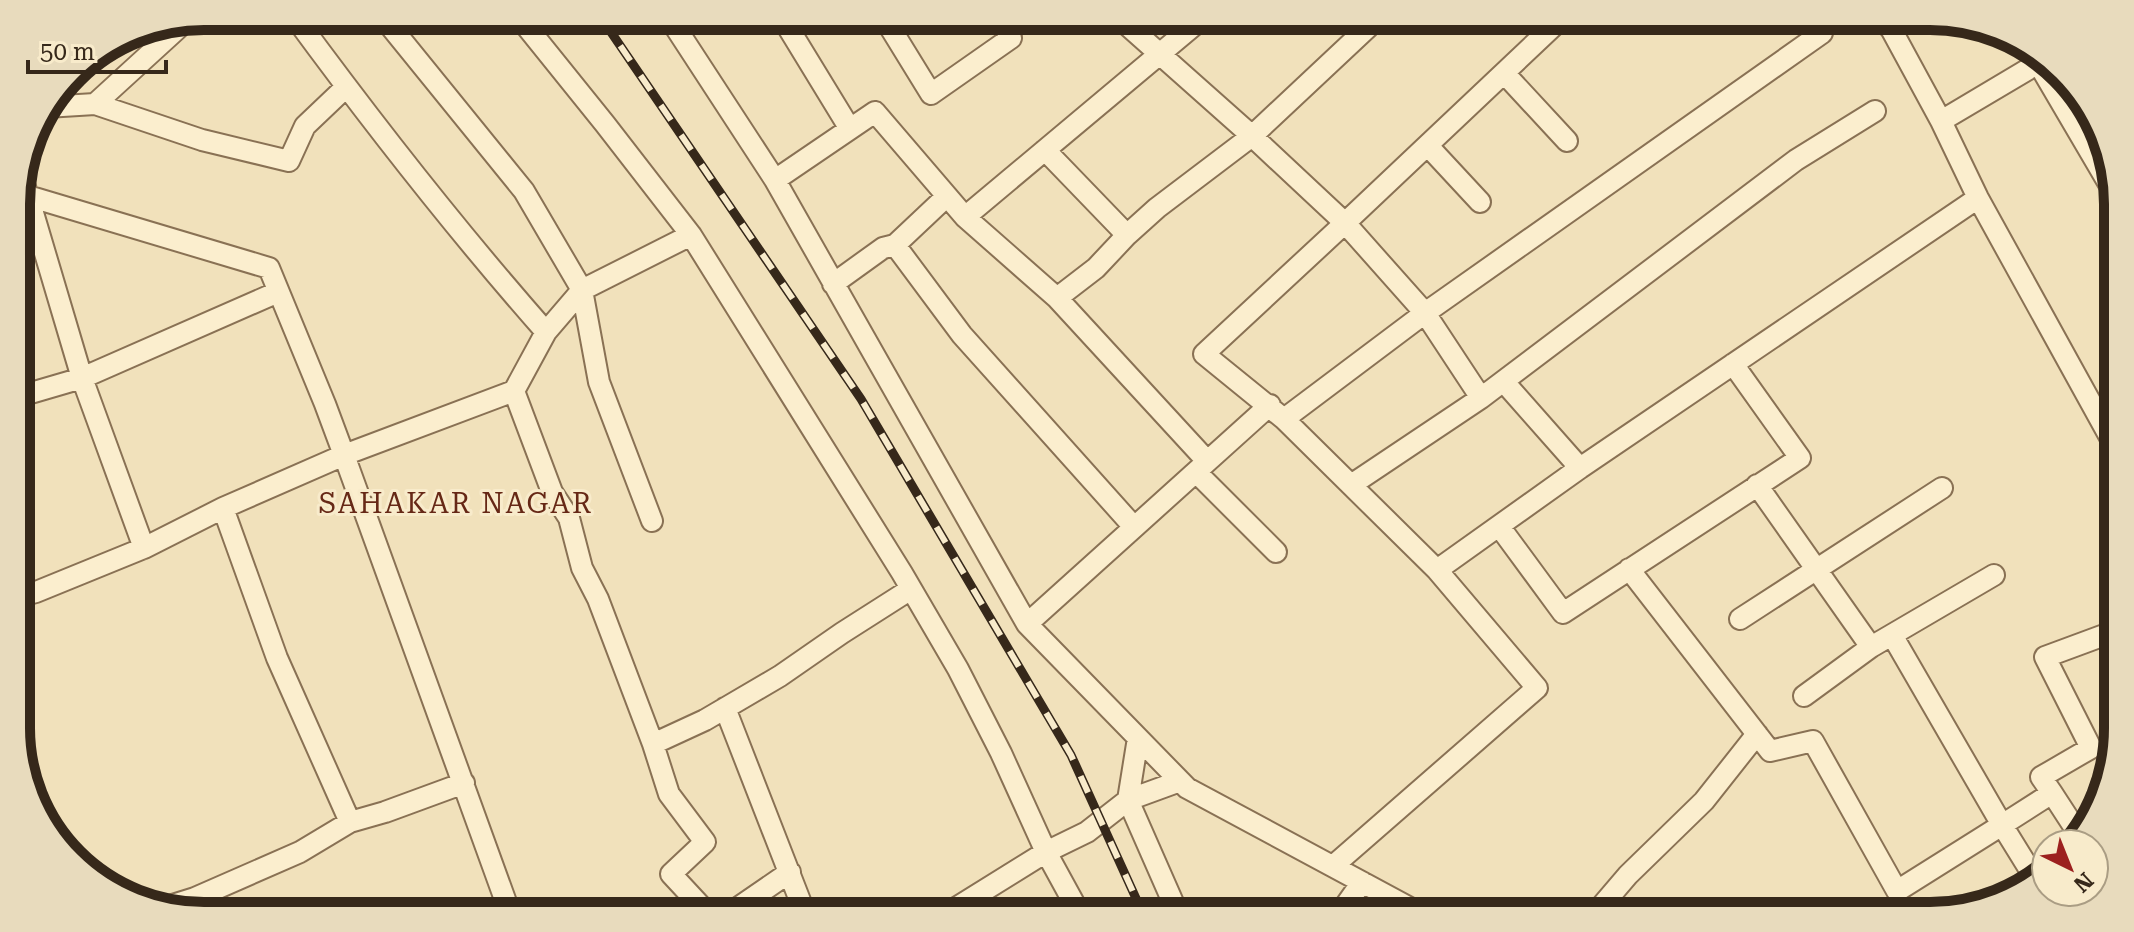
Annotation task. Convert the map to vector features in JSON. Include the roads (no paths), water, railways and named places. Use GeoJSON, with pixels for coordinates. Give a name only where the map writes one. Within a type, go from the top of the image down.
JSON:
{"type":"FeatureCollection","features":[{"type":"Feature","properties":{"kind":"street"},"geometry":{"type":"LineString","coordinates":[[304,30],[381,134],[546,332]]}},
{"type":"Feature","properties":{"kind":"street"},"geometry":{"type":"LineString","coordinates":[[393,30],[524,191],[582,290],[599,382],[652,521]]}},
{"type":"Feature","properties":{"kind":"street"},"geometry":{"type":"LineString","coordinates":[[529,30],[691,235],[911,589],[965,683],[1073,902]]}},
{"type":"Feature","properties":{"kind":"street"},"geometry":{"type":"LineString","coordinates":[[677,30],[775,180],[1027,624],[1187,788],[1399,902]]}},
{"type":"Feature","properties":{"kind":"street"},"geometry":{"type":"LineString","coordinates":[[790,30],[850,129]]}},
{"type":"Feature","properties":{"kind":"street"},"geometry":{"type":"LineString","coordinates":[[892,30],[931,94],[1011,38],[1006,30]]}},
{"type":"Feature","properties":{"kind":"street"},"geometry":{"type":"LineString","coordinates":[[1132,30],[1345,223],[1425,313],[1481,398]]}},
{"type":"Feature","properties":{"kind":"street"},"geometry":{"type":"LineString","coordinates":[[965,217],[1188,30]]}},
{"type":"Feature","properties":{"kind":"street"},"geometry":{"type":"LineString","coordinates":[[1057,298],[1096,268],[1157,208],[1252,136],[1365,30]]}},
{"type":"Feature","properties":{"kind":"street"},"geometry":{"type":"LineString","coordinates":[[1333,866],[1537,688],[1437,570],[1277,412],[1204,354],[1549,30]]}},
{"type":"Feature","properties":{"kind":"street"},"geometry":{"type":"LineString","coordinates":[[1891,30],[1941,121],[1978,198],[2104,426]]}},
{"type":"Feature","properties":{"kind":"street"},"geometry":{"type":"LineString","coordinates":[[95,104],[173,33]]}},
{"type":"Feature","properties":{"kind":"street"},"geometry":{"type":"LineString","coordinates":[[1027,624],[1202,466],[1822,33]]}},
{"type":"Feature","properties":{"kind":"street"},"geometry":{"type":"LineString","coordinates":[[1941,121],[2035,65]]}},
{"type":"Feature","properties":{"kind":"street"},"geometry":{"type":"LineString","coordinates":[[1504,73],[1567,141]]}},
{"type":"Feature","properties":{"kind":"street"},"geometry":{"type":"LineString","coordinates":[[2049,77],[2100,168]]}},
{"type":"Feature","properties":{"kind":"street"},"geometry":{"type":"LineString","coordinates":[[60,106],[95,104],[202,140],[289,161],[305,126],[346,87]]}},
{"type":"Feature","properties":{"kind":"street"},"geometry":{"type":"LineString","coordinates":[[1351,485],[1504,382],[1796,160],[1875,111]]}},
{"type":"Feature","properties":{"kind":"street"},"geometry":{"type":"LineString","coordinates":[[775,180],[875,112],[965,217],[1057,298],[1276,552]]}},
{"type":"Feature","properties":{"kind":"street"},"geometry":{"type":"LineString","coordinates":[[1428,146],[1480,202]]}},
{"type":"Feature","properties":{"kind":"street"},"geometry":{"type":"LineString","coordinates":[[1045,150],[1127,235]]}},
{"type":"Feature","properties":{"kind":"street"},"geometry":{"type":"LineString","coordinates":[[833,284],[883,248],[895,245],[947,196]]}},
{"type":"Feature","properties":{"kind":"street"},"geometry":{"type":"LineString","coordinates":[[30,197],[269,268],[325,404],[506,902]]}},
{"type":"Feature","properties":{"kind":"street"},"geometry":{"type":"LineString","coordinates":[[1437,570],[1580,468],[1978,198]]}},
{"type":"Feature","properties":{"kind":"street"},"geometry":{"type":"LineString","coordinates":[[30,203],[82,378],[144,548]]}},
{"type":"Feature","properties":{"kind":"street"},"geometry":{"type":"LineString","coordinates":[[30,594],[144,548],[223,508],[344,455],[514,391],[546,332],[582,290],[691,235]]}},
{"type":"Feature","properties":{"kind":"street"},"geometry":{"type":"LineString","coordinates":[[895,245],[962,335],[1134,527]]}},
{"type":"Feature","properties":{"kind":"street"},"geometry":{"type":"LineString","coordinates":[[30,393],[82,378],[278,292]]}},
{"type":"Feature","properties":{"kind":"street"},"geometry":{"type":"LineString","coordinates":[[1499,526],[1563,613],[1800,458],[1733,364]]}},
{"type":"Feature","properties":{"kind":"street"},"geometry":{"type":"LineString","coordinates":[[1504,382],[1580,468]]}},
{"type":"Feature","properties":{"kind":"street"},"geometry":{"type":"LineString","coordinates":[[514,391],[552,492],[569,518],[582,568],[598,599],[669,794],[705,842],[671,874],[697,902]]}},
{"type":"Feature","properties":{"kind":"street"},"geometry":{"type":"LineString","coordinates":[[1757,485],[1871,647]]}},
{"type":"Feature","properties":{"kind":"street"},"geometry":{"type":"LineString","coordinates":[[1740,619],[1942,488]]}},
{"type":"Feature","properties":{"kind":"street"},"geometry":{"type":"LineString","coordinates":[[223,508],[277,658],[350,822]]}},
{"type":"Feature","properties":{"kind":"street"},"geometry":{"type":"LineString","coordinates":[[1629,569],[1770,751],[1813,741],[1897,891],[2052,793]]}},
{"type":"Feature","properties":{"kind":"street"},"geometry":{"type":"LineString","coordinates":[[1804,696],[1871,647],[1994,575]]}},
{"type":"Feature","properties":{"kind":"street"},"geometry":{"type":"LineString","coordinates":[[653,744],[780,676],[911,589]]}},
{"type":"Feature","properties":{"kind":"street"},"geometry":{"type":"LineString","coordinates":[[1892,635],[2030,870]]}},
{"type":"Feature","properties":{"kind":"street"},"geometry":{"type":"LineString","coordinates":[[2073,826],[2041,777],[2091,748],[2045,657],[2104,635]]}},
{"type":"Feature","properties":{"kind":"street"},"geometry":{"type":"LineString","coordinates":[[725,708],[801,902]]}},
{"type":"Feature","properties":{"kind":"street"},"geometry":{"type":"LineString","coordinates":[[1605,902],[1628,875],[1704,801],[1757,734]]}},
{"type":"Feature","properties":{"kind":"street"},"geometry":{"type":"LineString","coordinates":[[1138,738],[1128,800],[1173,902]]}},
{"type":"Feature","properties":{"kind":"street"},"geometry":{"type":"LineString","coordinates":[[966,902],[1046,852],[1087,832],[1128,800],[1180,781]]}},
{"type":"Feature","properties":{"kind":"street"},"geometry":{"type":"LineString","coordinates":[[208,902],[350,822],[464,783]]}},
{"type":"Feature","properties":{"kind":"street"},"geometry":{"type":"LineString","coordinates":[[746,902],[790,872]]}},
{"type":"Feature","properties":{"kind":"street"},"geometry":{"type":"LineString","coordinates":[[1348,902],[1362,882]]}},
{"type":"Feature","properties":{"kind":"railway"},"geometry":{"type":"LineString","coordinates":[[610,30],[861,399],[1071,755],[1138,902]]}},
{"type":"Feature","properties":{"kind":"district","name":"SAHAKAR NAGAR"},"geometry":{"type":"Point","coordinates":[456,503]}}]}
